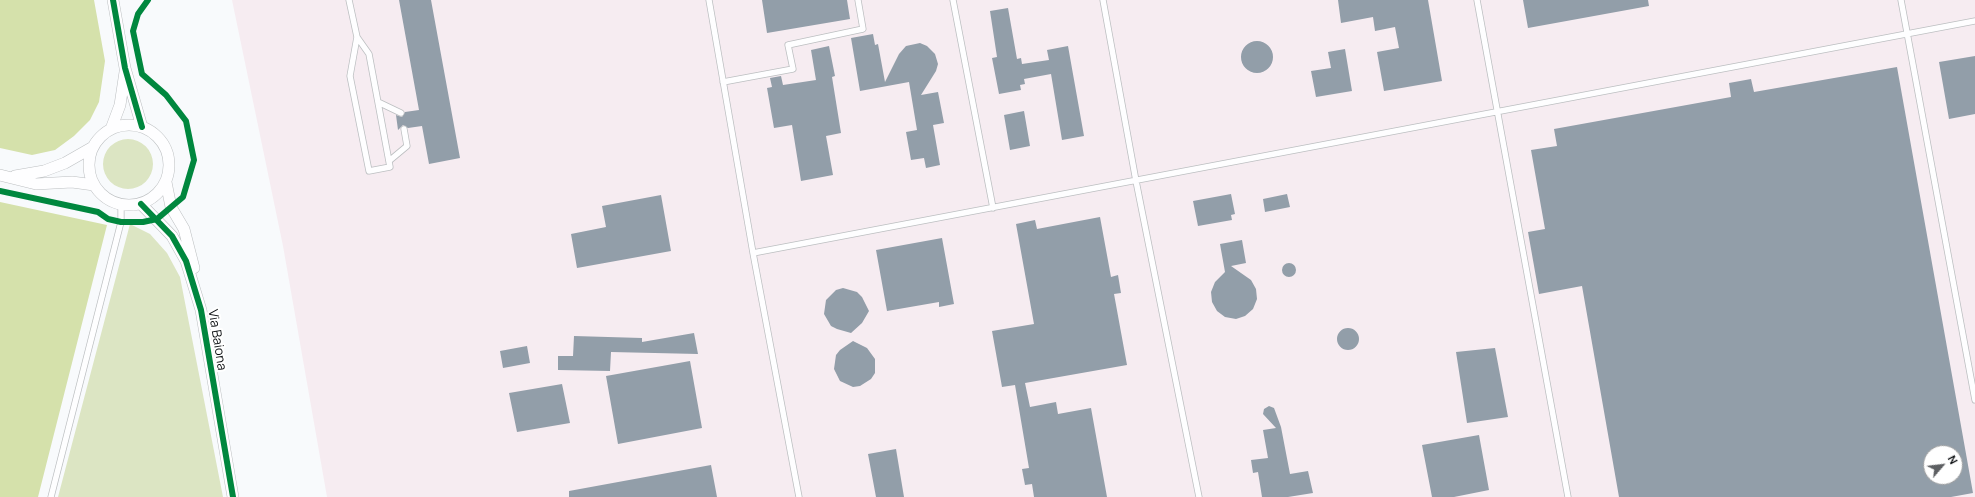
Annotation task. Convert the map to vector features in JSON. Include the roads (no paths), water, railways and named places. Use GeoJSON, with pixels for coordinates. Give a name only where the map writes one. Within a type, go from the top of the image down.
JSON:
{"type":"FeatureCollection","features":[{"type":"Feature","properties":{"kind":"street"},"geometry":{"type":"LineString","coordinates":[[113,0],[125,68],[142,127]]}},
{"type":"Feature","properties":{"kind":"street"},"geometry":{"type":"LineString","coordinates":[[111,129],[120,105],[125,68]]}},
{"type":"Feature","properties":{"kind":"street"},"geometry":{"type":"LineString","coordinates":[[131,124],[142,127],[154,133],[163,143],[168,155],[169,169],[166,182],[160,191],[151,199],[140,204],[121,204],[109,200],[94,185],[89,170],[89,158],[93,147],[100,136],[111,129],[131,124]]}},
{"type":"Feature","properties":{"kind":"street"},"geometry":{"type":"LineString","coordinates":[[5,176],[44,171],[65,163],[93,147]]}},
{"type":"Feature","properties":{"kind":"street"},"geometry":{"type":"LineString","coordinates":[[5,176],[36,184],[72,182],[94,185]]}},
{"type":"Feature","properties":{"kind":"street"},"geometry":{"type":"LineString","coordinates":[[166,182],[171,207],[184,229],[190,248],[201,310]]}},
{"type":"Feature","properties":{"kind":"street","name":"Via Baiona"},"geometry":{"type":"LineString","coordinates":[[140,204],[172,236],[186,261],[201,310],[233,497]]}},
{"type":"Feature","properties":{"kind":"lane"},"geometry":{"type":"LineString","coordinates":[[349,0],[357,37],[350,76],[368,171],[390,167],[369,54],[357,37]]}},
{"type":"Feature","properties":{"kind":"lane"},"geometry":{"type":"LineString","coordinates":[[709,0],[753,253],[799,497]]}},
{"type":"Feature","properties":{"kind":"lane"},"geometry":{"type":"LineString","coordinates":[[723,82],[793,69],[788,45],[863,29],[858,0]]}},
{"type":"Feature","properties":{"kind":"lane"},"geometry":{"type":"LineString","coordinates":[[953,0],[993,208]]}},
{"type":"Feature","properties":{"kind":"lane"},"geometry":{"type":"LineString","coordinates":[[1103,0],[1136,182],[1199,497]]}},
{"type":"Feature","properties":{"kind":"lane"},"geometry":{"type":"LineString","coordinates":[[1477,0],[1568,497]]}},
{"type":"Feature","properties":{"kind":"lane"},"geometry":{"type":"LineString","coordinates":[[1901,0],[1975,400]]}},
{"type":"Feature","properties":{"kind":"lane"},"geometry":{"type":"LineString","coordinates":[[753,253],[1136,182],[1975,21]]}},
{"type":"Feature","properties":{"kind":"lane"},"geometry":{"type":"LineString","coordinates":[[378,102],[401,113]]}},
{"type":"Feature","properties":{"kind":"lane"},"geometry":{"type":"LineString","coordinates":[[389,161],[407,146],[404,129]]}},
{"type":"Feature","properties":{"kind":"lane"},"geometry":{"type":"LineString","coordinates":[[51,497],[120,222],[121,204]]}}]}
